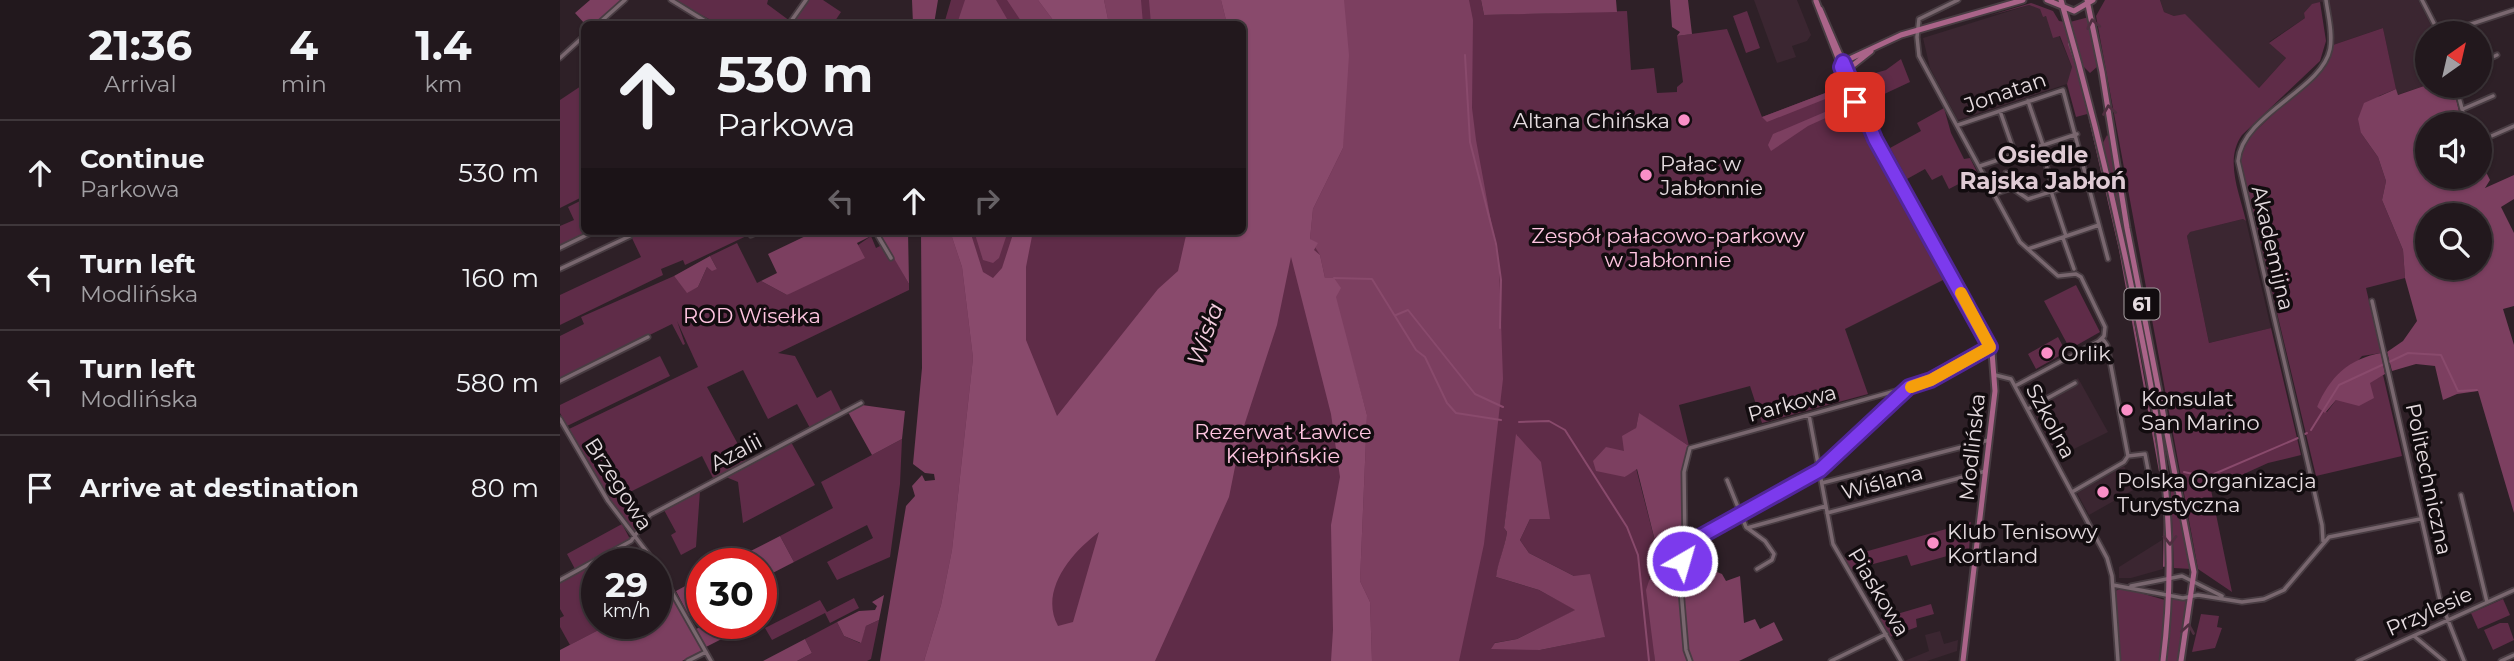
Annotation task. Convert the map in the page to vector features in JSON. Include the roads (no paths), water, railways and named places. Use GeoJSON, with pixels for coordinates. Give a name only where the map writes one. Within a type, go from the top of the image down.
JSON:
{"type":"FeatureCollection","features":[{"type":"Feature","properties":{"kind":"main road"},"geometry":{"type":"LineString","coordinates":[[1842,65],[1907,35],[2005,2],[2023,0]]}},
{"type":"Feature","properties":{"kind":"main road"},"geometry":{"type":"LineString","coordinates":[[2046,0],[2074,11],[2089,1]]}},
{"type":"Feature","properties":{"kind":"main road","name":"61"},"geometry":{"type":"LineString","coordinates":[[2061,0],[2089,98],[2114,203],[2156,410],[2169,493],[2171,578],[2163,661]]}},
{"type":"Feature","properties":{"kind":"main road","name":"Modlińska"},"geometry":{"type":"LineString","coordinates":[[1816,1],[1875,139],[1990,347],[1995,375],[1963,661]]}},
{"type":"Feature","properties":{"kind":"main road","name":"61"},"geometry":{"type":"LineString","coordinates":[[2089,1],[2127,228],[2193,563],[2194,581]]}},
{"type":"Feature","properties":{"kind":"main road"},"geometry":{"type":"LineString","coordinates":[[1847,71],[1864,60],[1871,51]]}},
{"type":"Feature","properties":{"kind":"main road","name":"Modlińska"},"geometry":{"type":"LineString","coordinates":[[1842,65],[1847,71],[1875,139]]}},
{"type":"Feature","properties":{"kind":"main road"},"geometry":{"type":"LineString","coordinates":[[2181,661],[2194,581]]}},
{"type":"Feature","properties":{"kind":"street"},"geometry":{"type":"LineString","coordinates":[[601,21],[625,0]]}},
{"type":"Feature","properties":{"kind":"street"},"geometry":{"type":"LineString","coordinates":[[671,0],[705,21]]}},
{"type":"Feature","properties":{"kind":"street"},"geometry":{"type":"LineString","coordinates":[[791,21],[806,0]]}},
{"type":"Feature","properties":{"kind":"street"},"geometry":{"type":"LineString","coordinates":[[1958,0],[1919,19],[1919,56],[2020,242],[2057,275],[2064,278],[2076,274],[2081,278],[2104,324],[2102,338],[2107,345],[2128,456],[2145,454],[2151,485]]}},
{"type":"Feature","properties":{"kind":"street","name":"Akademijna"},"geometry":{"type":"LineString","coordinates":[[2326,0],[2331,36],[2327,58],[2245,138],[2238,161],[2326,536]]}},
{"type":"Feature","properties":{"kind":"street"},"geometry":{"type":"LineString","coordinates":[[2422,0],[2433,21]]}},
{"type":"Feature","properties":{"kind":"street"},"geometry":{"type":"LineString","coordinates":[[2481,21],[2514,10]]}},
{"type":"Feature","properties":{"kind":"street"},"geometry":{"type":"LineString","coordinates":[[560,58],[581,39]]}},
{"type":"Feature","properties":{"kind":"street"},"geometry":{"type":"LineString","coordinates":[[2492,57],[2497,55]]}},
{"type":"Feature","properties":{"kind":"street","name":"Jonatan"},"geometry":{"type":"LineString","coordinates":[[1958,125],[2063,90],[2077,134]]}},
{"type":"Feature","properties":{"kind":"street"},"geometry":{"type":"LineString","coordinates":[[2463,109],[2493,96]]}},
{"type":"Feature","properties":{"kind":"street"},"geometry":{"type":"LineString","coordinates":[[2460,98],[2464,112]]}},
{"type":"Feature","properties":{"kind":"street"},"geometry":{"type":"LineString","coordinates":[[2028,101],[2074,269]]}},
{"type":"Feature","properties":{"kind":"street"},"geometry":{"type":"LineString","coordinates":[[2000,111],[2015,154]]}},
{"type":"Feature","properties":{"kind":"street"},"geometry":{"type":"LineString","coordinates":[[2492,136],[2514,126]]}},
{"type":"Feature","properties":{"kind":"street"},"geometry":{"type":"LineString","coordinates":[[1980,166],[2077,134],[2108,259]]}},
{"type":"Feature","properties":{"kind":"street"},"geometry":{"type":"LineString","coordinates":[[2006,173],[2010,188],[2028,198],[2088,180]]}},
{"type":"Feature","properties":{"kind":"street"},"geometry":{"type":"LineString","coordinates":[[1994,194],[2010,188]]}},
{"type":"Feature","properties":{"kind":"street"},"geometry":{"type":"LineString","coordinates":[[2027,249],[2099,225]]}},
{"type":"Feature","properties":{"kind":"street"},"geometry":{"type":"LineString","coordinates":[[560,248],[587,235]]}},
{"type":"Feature","properties":{"kind":"street"},"geometry":{"type":"LineString","coordinates":[[877,235],[891,258]]}},
{"type":"Feature","properties":{"kind":"street"},"geometry":{"type":"LineString","coordinates":[[560,269],[630,236]]}},
{"type":"Feature","properties":{"kind":"street","name":"Politechniczna"},"geometry":{"type":"LineString","coordinates":[[2372,301],[2445,621],[2463,661]]}},
{"type":"Feature","properties":{"kind":"street"},"geometry":{"type":"LineString","coordinates":[[560,381],[648,337]]}},
{"type":"Feature","properties":{"kind":"street"},"geometry":{"type":"LineString","coordinates":[[2015,386],[2102,338]]}},
{"type":"Feature","properties":{"kind":"street","name":"Parkowa"},"geometry":{"type":"LineString","coordinates":[[1685,545],[1684,472],[1690,448],[1931,380],[1990,347]]}},
{"type":"Feature","properties":{"kind":"street","name":"Szkolna"},"geometry":{"type":"LineString","coordinates":[[1995,375],[2009,377],[2015,386],[2107,558],[2113,585],[2118,661]]}},
{"type":"Feature","properties":{"kind":"street"},"geometry":{"type":"LineString","coordinates":[[2028,410],[2075,383]]}},
{"type":"Feature","properties":{"kind":"street"},"geometry":{"type":"LineString","coordinates":[[1690,661],[1686,650],[1680,578],[1685,545],[1820,470],[1909,387]]}},
{"type":"Feature","properties":{"kind":"street","name":"Azalii"},"geometry":{"type":"LineString","coordinates":[[634,538],[650,515],[861,403]]}},
{"type":"Feature","properties":{"kind":"street","name":"Piaskowa"},"geometry":{"type":"LineString","coordinates":[[1809,415],[1836,550],[1901,661]]}},
{"type":"Feature","properties":{"kind":"street","name":"Brzegowa"},"geometry":{"type":"LineString","coordinates":[[560,419],[642,548]]}},
{"type":"Feature","properties":{"kind":"street"},"geometry":{"type":"LineString","coordinates":[[1822,483],[1989,440]]}},
{"type":"Feature","properties":{"kind":"street","name":"Szkolna"},"geometry":{"type":"LineString","coordinates":[[2072,492],[2122,463],[2128,456]]}},
{"type":"Feature","properties":{"kind":"street","name":"Wiślana"},"geometry":{"type":"LineString","coordinates":[[1827,513],[1986,471]]}},
{"type":"Feature","properties":{"kind":"street"},"geometry":{"type":"LineString","coordinates":[[1727,480],[1747,528],[1765,541],[1774,554],[1772,560],[1757,569]]}},
{"type":"Feature","properties":{"kind":"street"},"geometry":{"type":"LineString","coordinates":[[2461,495],[2487,602]]}},
{"type":"Feature","properties":{"kind":"street"},"geometry":{"type":"LineString","coordinates":[[1747,528],[1826,506]]}},
{"type":"Feature","properties":{"kind":"street"},"geometry":{"type":"LineString","coordinates":[[2113,585],[2183,598],[2226,598],[2242,602],[2277,595],[2290,583],[2323,541],[2328,541],[2326,536],[2420,519]]}},
{"type":"Feature","properties":{"kind":"street"},"geometry":{"type":"LineString","coordinates":[[560,580],[634,538]]}},
{"type":"Feature","properties":{"kind":"street"},"geometry":{"type":"LineString","coordinates":[[2129,586],[2182,576],[2226,598]]}},
{"type":"Feature","properties":{"kind":"street","name":"Przylesie"},"geometry":{"type":"LineString","coordinates":[[2358,661],[2514,590]]}},
{"type":"Feature","properties":{"kind":"street","name":"Brzegowa"},"geometry":{"type":"LineString","coordinates":[[672,592],[711,661]]}},
{"type":"Feature","properties":{"kind":"street"},"geometry":{"type":"LineString","coordinates":[[1831,661],[1886,634]]}},
{"type":"Feature","properties":{"kind":"street"},"geometry":{"type":"LineString","coordinates":[[2414,636],[2442,660]]}},
{"type":"Feature","properties":{"kind":"street"},"geometry":{"type":"LineString","coordinates":[[688,661],[706,652]]}},
{"type":"Feature","properties":{"kind":"street"},"geometry":{"type":"LineString","coordinates":[[2501,661],[2514,655]]}},
{"type":"Feature","properties":{"kind":"water"},"geometry":{"type":"Polygon","coordinates":[[[1038,0],[1104,0],[1108,21],[1054,21],[1038,0]]]}},
{"type":"Feature","properties":{"kind":"water","name":"Wisła"},"geometry":{"type":"Polygon","coordinates":[[[1221,0],[1344,0],[1349,55],[1343,148],[1313,209],[1310,239],[1318,243],[1314,250],[1320,255],[1325,278],[1334,278],[1341,288],[1336,297],[1367,415],[1360,581],[1370,602],[1372,661],[1331,661],[1331,525],[1340,477],[1331,414],[1291,257],[1277,325],[1242,432],[1229,497],[1155,661],[924,661],[941,605],[952,550],[973,358],[962,267],[951,235],[971,235],[983,272],[993,278],[1002,268],[1013,235],[1032,235],[1026,267],[1026,340],[1057,416],[1158,289],[1178,271],[1186,235],[1246,235],[1246,21],[1226,21],[1221,0]],[[1099,532],[1069,562],[1055,586],[1052,600],[1058,626],[1073,622],[1099,532]]]}},
{"type":"Feature","properties":{"kind":"waterway"},"geometry":{"type":"LineString","coordinates":[[2069,44],[2079,73]]}},
{"type":"Feature","properties":{"kind":"waterway"},"geometry":{"type":"LineString","coordinates":[[1465,55],[1470,142],[1496,244],[1501,280],[1500,328]]}},
{"type":"Feature","properties":{"kind":"waterway"},"geometry":{"type":"LineString","coordinates":[[2083,89],[2120,250],[2163,488]]}},
{"type":"Feature","properties":{"kind":"waterway"},"geometry":{"type":"LineString","coordinates":[[1334,278],[1372,279],[1416,350],[1425,357],[1447,403],[1456,413],[1501,420]]}},
{"type":"Feature","properties":{"kind":"waterway"},"geometry":{"type":"LineString","coordinates":[[1396,315],[1408,310],[1475,394],[1503,407]]}},
{"type":"Feature","properties":{"kind":"waterway"},"geometry":{"type":"LineString","coordinates":[[2389,362],[2408,353],[2441,355],[2458,391],[2477,390]]}},
{"type":"Feature","properties":{"kind":"waterway"},"geometry":{"type":"LineString","coordinates":[[2311,430],[2339,385],[2382,365]]}},
{"type":"Feature","properties":{"kind":"waterway"},"geometry":{"type":"LineString","coordinates":[[1519,422],[1549,421],[1565,430],[1627,527],[1638,555],[1649,661]]}},
{"type":"Feature","properties":{"kind":"waterway"},"geometry":{"type":"LineString","coordinates":[[2184,472],[2207,477],[2298,438]]}},
{"type":"Feature","properties":{"kind":"waterway"},"geometry":{"type":"LineString","coordinates":[[2164,566],[2165,515]]}},
{"type":"Feature","properties":{"kind":"place","name":"Altana Chińska"},"geometry":{"type":"Point","coordinates":[1684,120]}},
{"type":"Feature","properties":{"kind":"place","name":"Pałac w Jabłonnie"},"geometry":{"type":"Point","coordinates":[1646,175]}},
{"type":"Feature","properties":{"kind":"place","name":"Orlik"},"geometry":{"type":"Point","coordinates":[2047,353]}},
{"type":"Feature","properties":{"kind":"place","name":"Konsulat San Marino"},"geometry":{"type":"Point","coordinates":[2127,410]}},
{"type":"Feature","properties":{"kind":"place","name":"Polska Organizacja Turystyczna"},"geometry":{"type":"Point","coordinates":[2103,492]}},
{"type":"Feature","properties":{"kind":"place","name":"Klub Tenisowy Kortland"},"geometry":{"type":"Point","coordinates":[1933,543]}},
{"type":"Feature","properties":{"kind":"district","name":"Osiedle Rajska Jabłoń"},"geometry":{"type":"Point","coordinates":[2043,168]}},
{"type":"Feature","properties":{"kind":"park label","name":"Zespół pałacowo-parkowy w Jabłonnie"},"geometry":{"type":"Point","coordinates":[1668,247]}},
{"type":"Feature","properties":{"kind":"park label","name":"ROD Wisełka"},"geometry":{"type":"Point","coordinates":[752,315]}},
{"type":"Feature","properties":{"kind":"park label","name":"Rezerwat Ławice Kiełpińskie"},"geometry":{"type":"Point","coordinates":[1283,443]}}]}
